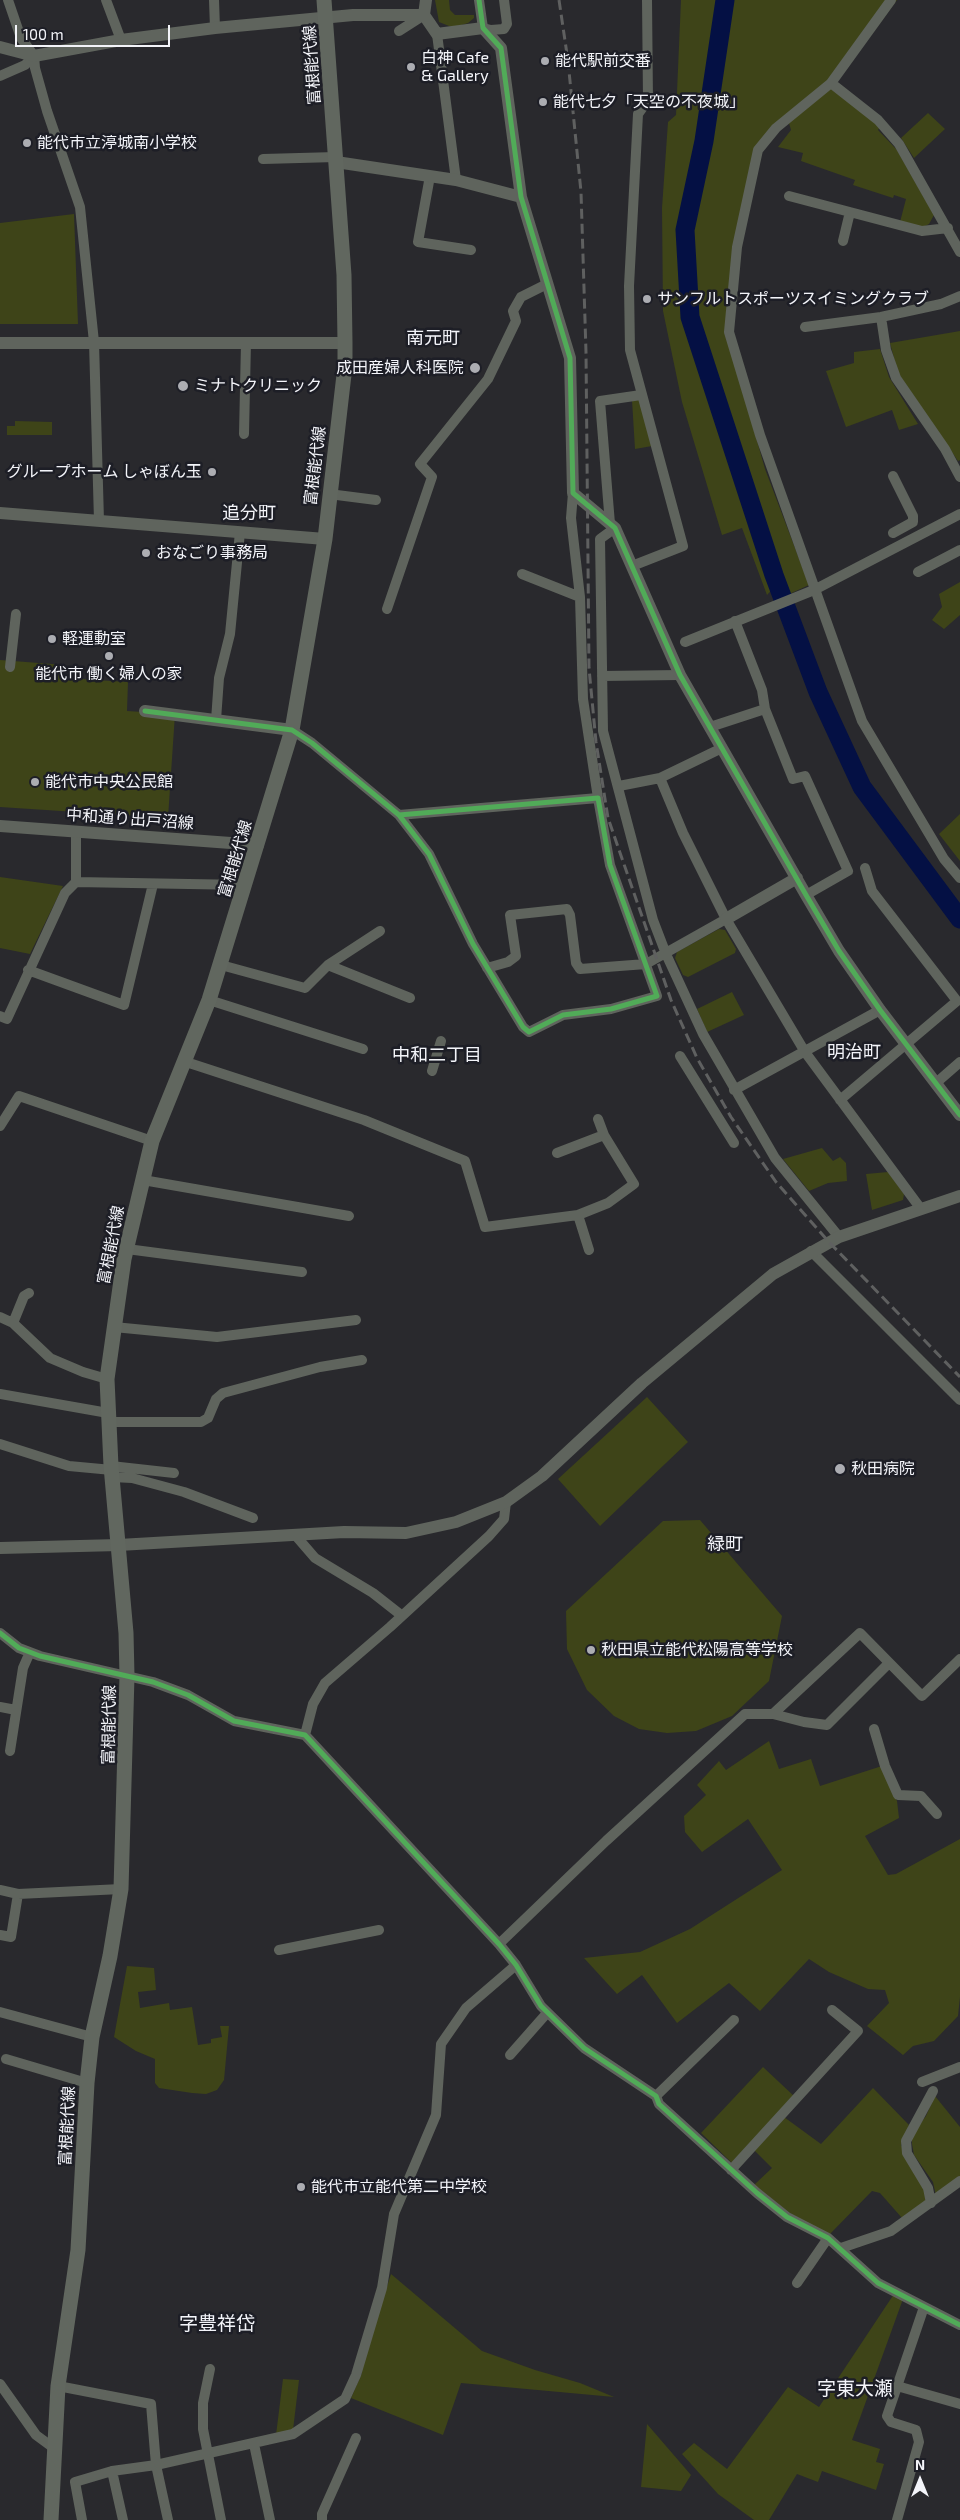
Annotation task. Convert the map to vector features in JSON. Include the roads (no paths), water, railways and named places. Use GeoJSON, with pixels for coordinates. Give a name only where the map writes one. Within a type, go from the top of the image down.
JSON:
{"type":"FeatureCollection","features":[{"type":"Feature","properties":{"kind":"main road","name":"富根能代線"},"geometry":{"type":"LineString","coordinates":[[51,2520],[58,2386],[78,2250],[87,2084],[92,2038],[108,1965],[121,1889],[127,1676],[119,1545],[108,1417],[107,1379],[127,1249],[152,1141],[209,1000],[221,965],[292,730],[325,540],[345,366],[345,343],[344,275],[327,18],[324,0]]}},
{"type":"Feature","properties":{"kind":"street"},"geometry":{"type":"LineString","coordinates":[[8,0],[22,38],[34,56],[35,68],[47,111],[80,208],[94,342],[99,521]]}},
{"type":"Feature","properties":{"kind":"street"},"geometry":{"type":"LineString","coordinates":[[106,0],[121,40]]}},
{"type":"Feature","properties":{"kind":"street"},"geometry":{"type":"LineString","coordinates":[[214,0],[215,28]]}},
{"type":"Feature","properties":{"kind":"street"},"geometry":{"type":"LineString","coordinates":[[426,0],[424,15],[437,34],[456,180]]}},
{"type":"Feature","properties":{"kind":"street"},"geometry":{"type":"LineString","coordinates":[[144,711],[292,730],[312,743],[400,815],[429,854],[459,917],[487,968],[523,1027],[529,1032],[563,1015],[611,1009],[658,996],[610,865],[583,699],[580,597],[571,518],[573,494],[570,358],[520,197],[501,48],[483,28],[479,0]]}},
{"type":"Feature","properties":{"kind":"street"},"geometry":{"type":"LineString","coordinates":[[437,34],[483,28],[491,30],[504,29],[507,24],[504,0]]}},
{"type":"Feature","properties":{"kind":"street"},"geometry":{"type":"LineString","coordinates":[[632,566],[683,546],[630,350],[629,286],[638,114],[648,100],[647,0]]}},
{"type":"Feature","properties":{"kind":"street"},"geometry":{"type":"LineString","coordinates":[[892,0],[831,83],[776,128],[758,150],[736,247],[729,332],[760,436],[811,591],[862,721],[944,858],[960,878]]}},
{"type":"Feature","properties":{"kind":"street"},"geometry":{"type":"LineString","coordinates":[[0,47],[34,56],[121,40],[215,28],[353,15],[424,15]]}},
{"type":"Feature","properties":{"kind":"street"},"geometry":{"type":"LineString","coordinates":[[399,31],[424,15]]}},
{"type":"Feature","properties":{"kind":"street"},"geometry":{"type":"LineString","coordinates":[[0,76],[25,65],[34,56]]}},
{"type":"Feature","properties":{"kind":"street"},"geometry":{"type":"LineString","coordinates":[[831,83],[878,120],[900,144],[960,252]]}},
{"type":"Feature","properties":{"kind":"street"},"geometry":{"type":"LineString","coordinates":[[263,159],[336,160],[456,180],[520,197]]}},
{"type":"Feature","properties":{"kind":"street"},"geometry":{"type":"LineString","coordinates":[[430,176],[418,242],[471,250]]}},
{"type":"Feature","properties":{"kind":"street"},"geometry":{"type":"LineString","coordinates":[[789,196],[922,231],[948,228]]}},
{"type":"Feature","properties":{"kind":"street"},"geometry":{"type":"LineString","coordinates":[[843,241],[850,212]]}},
{"type":"Feature","properties":{"kind":"street"},"geometry":{"type":"LineString","coordinates":[[387,609],[432,477],[420,464],[488,380],[516,321],[513,311],[521,297],[547,284]]}},
{"type":"Feature","properties":{"kind":"street"},"geometry":{"type":"LineString","coordinates":[[805,327],[881,317],[942,304],[960,296]]}},
{"type":"Feature","properties":{"kind":"street"},"geometry":{"type":"LineString","coordinates":[[881,317],[886,350],[896,378],[945,449],[960,477]]}},
{"type":"Feature","properties":{"kind":"street"},"geometry":{"type":"LineString","coordinates":[[244,434],[246,342]]}},
{"type":"Feature","properties":{"kind":"street"},"geometry":{"type":"LineString","coordinates":[[0,343],[345,343]]}},
{"type":"Feature","properties":{"kind":"street"},"geometry":{"type":"LineString","coordinates":[[641,395],[600,401],[612,526],[632,566],[680,675],[839,951],[880,1010],[960,1115]]}},
{"type":"Feature","properties":{"kind":"street"},"geometry":{"type":"LineString","coordinates":[[893,476],[913,516],[913,522],[893,533]]}},
{"type":"Feature","properties":{"kind":"street"},"geometry":{"type":"LineString","coordinates":[[329,494],[376,500]]}},
{"type":"Feature","properties":{"kind":"street"},"geometry":{"type":"LineString","coordinates":[[573,494],[612,526]]}},
{"type":"Feature","properties":{"kind":"street"},"geometry":{"type":"LineString","coordinates":[[0,513],[325,540]]}},
{"type":"Feature","properties":{"kind":"street"},"geometry":{"type":"LineString","coordinates":[[686,642],[735,620],[811,591],[960,514]]}},
{"type":"Feature","properties":{"kind":"street"},"geometry":{"type":"LineString","coordinates":[[612,526],[600,539],[604,731],[653,920],[666,954],[703,1034],[734,1090],[775,1158],[839,1237]]}},
{"type":"Feature","properties":{"kind":"street"},"geometry":{"type":"LineString","coordinates":[[216,720],[219,678],[230,634],[240,532]]}},
{"type":"Feature","properties":{"kind":"street"},"geometry":{"type":"LineString","coordinates":[[918,572],[960,550]]}},
{"type":"Feature","properties":{"kind":"street"},"geometry":{"type":"LineString","coordinates":[[522,574],[580,597]]}},
{"type":"Feature","properties":{"kind":"street"},"geometry":{"type":"LineString","coordinates":[[10,667],[16,614]]}},
{"type":"Feature","properties":{"kind":"street"},"geometry":{"type":"LineString","coordinates":[[735,620],[762,690],[765,709],[793,779],[805,776],[848,871],[806,895]]}},
{"type":"Feature","properties":{"kind":"street"},"geometry":{"type":"LineString","coordinates":[[602,676],[680,675]]}},
{"type":"Feature","properties":{"kind":"street"},"geometry":{"type":"LineString","coordinates":[[710,727],[765,709]]}},
{"type":"Feature","properties":{"kind":"street"},"geometry":{"type":"LineString","coordinates":[[619,786],[660,778],[722,748]]}},
{"type":"Feature","properties":{"kind":"street"},"geometry":{"type":"LineString","coordinates":[[660,778],[683,833],[726,919],[804,1052],[921,1209]]}},
{"type":"Feature","properties":{"kind":"street"},"geometry":{"type":"LineString","coordinates":[[400,815],[598,798]]}},
{"type":"Feature","properties":{"kind":"street","name":"中和通り出戸沼線"},"geometry":{"type":"LineString","coordinates":[[0,826],[258,845]]}},
{"type":"Feature","properties":{"kind":"street"},"geometry":{"type":"LineString","coordinates":[[0,1016],[6,1019],[65,894],[76,882],[76,831]]}},
{"type":"Feature","properties":{"kind":"street"},"geometry":{"type":"LineString","coordinates":[[840,1100],[957,1001],[872,891],[865,868]]}},
{"type":"Feature","properties":{"kind":"street"},"geometry":{"type":"LineString","coordinates":[[487,968],[508,962],[516,956],[510,915],[567,909],[570,915],[576,963],[580,969],[646,964],[796,878]]}},
{"type":"Feature","properties":{"kind":"street"},"geometry":{"type":"LineString","coordinates":[[76,882],[245,884]]}},
{"type":"Feature","properties":{"kind":"street"},"geometry":{"type":"LineString","coordinates":[[28,970],[124,1004],[153,884]]}},
{"type":"Feature","properties":{"kind":"street"},"geometry":{"type":"LineString","coordinates":[[221,965],[305,988],[328,966],[380,931]]}},
{"type":"Feature","properties":{"kind":"street"},"geometry":{"type":"LineString","coordinates":[[328,966],[410,998]]}},
{"type":"Feature","properties":{"kind":"street"},"geometry":{"type":"LineString","coordinates":[[209,1000],[363,1049]]}},
{"type":"Feature","properties":{"kind":"street"},"geometry":{"type":"LineString","coordinates":[[734,1090],[880,1010]]}},
{"type":"Feature","properties":{"kind":"street"},"geometry":{"type":"LineString","coordinates":[[432,1071],[441,1041]]}},
{"type":"Feature","properties":{"kind":"street"},"geometry":{"type":"LineString","coordinates":[[680,1056],[734,1143]]}},
{"type":"Feature","properties":{"kind":"street"},"geometry":{"type":"LineString","coordinates":[[183,1061],[364,1120],[465,1161],[485,1227],[578,1215],[608,1203],[634,1184],[604,1135],[598,1119]]}},
{"type":"Feature","properties":{"kind":"street"},"geometry":{"type":"LineString","coordinates":[[936,1083],[960,1062]]}},
{"type":"Feature","properties":{"kind":"street"},"geometry":{"type":"LineString","coordinates":[[0,1126],[19,1096],[152,1141]]}},
{"type":"Feature","properties":{"kind":"street"},"geometry":{"type":"LineString","coordinates":[[557,1153],[604,1135]]}},
{"type":"Feature","properties":{"kind":"street"},"geometry":{"type":"LineString","coordinates":[[143,1180],[349,1216]]}},
{"type":"Feature","properties":{"kind":"street"},"geometry":{"type":"LineString","coordinates":[[0,1548],[119,1545],[344,1532],[406,1534],[456,1522],[506,1502],[542,1476],[642,1383],[773,1274],[839,1237],[960,1196]]}},
{"type":"Feature","properties":{"kind":"street"},"geometry":{"type":"LineString","coordinates":[[578,1215],[589,1250]]}},
{"type":"Feature","properties":{"kind":"street"},"geometry":{"type":"LineString","coordinates":[[127,1249],[302,1272]]}},
{"type":"Feature","properties":{"kind":"street"},"geometry":{"type":"LineString","coordinates":[[811,1251],[960,1400]]}},
{"type":"Feature","properties":{"kind":"street"},"geometry":{"type":"LineString","coordinates":[[13,1323],[24,1296],[29,1293]]}},
{"type":"Feature","properties":{"kind":"street"},"geometry":{"type":"LineString","coordinates":[[0,1317],[13,1323],[50,1358],[83,1372],[107,1379]]}},
{"type":"Feature","properties":{"kind":"street"},"geometry":{"type":"LineString","coordinates":[[114,1327],[217,1337],[356,1320]]}},
{"type":"Feature","properties":{"kind":"street"},"geometry":{"type":"LineString","coordinates":[[0,1394],[108,1417],[201,1422],[208,1418],[216,1399],[222,1393],[320,1367],[362,1360]]}},
{"type":"Feature","properties":{"kind":"street"},"geometry":{"type":"LineString","coordinates":[[0,1444],[69,1466],[112,1471],[174,1473]]}},
{"type":"Feature","properties":{"kind":"street"},"geometry":{"type":"LineString","coordinates":[[112,1471],[184,1492],[253,1518]]}},
{"type":"Feature","properties":{"kind":"street"},"geometry":{"type":"LineString","coordinates":[[305,1735],[318,1691],[489,1536],[504,1518],[506,1502]]}},
{"type":"Feature","properties":{"kind":"street"},"geometry":{"type":"LineString","coordinates":[[296,1536],[316,1558],[373,1593],[402,1616]]}},
{"type":"Feature","properties":{"kind":"street"},"geometry":{"type":"LineString","coordinates":[[773,1714],[860,1633],[922,1696],[960,1659]]}},
{"type":"Feature","properties":{"kind":"street"},"geometry":{"type":"LineString","coordinates":[[1,1636],[19,1648],[30,1652],[153,1682],[188,1695],[234,1721],[305,1735],[499,1944],[516,1965],[547,2013],[584,2048],[656,2096],[659,2104],[731,2170],[787,2217],[828,2238],[878,2283],[960,2325]]}},
{"type":"Feature","properties":{"kind":"street"},"geometry":{"type":"LineString","coordinates":[[10,1751],[23,1668],[30,1652]]}},
{"type":"Feature","properties":{"kind":"street"},"geometry":{"type":"LineString","coordinates":[[499,1944],[606,1841],[745,1714],[773,1714],[804,1722],[827,1725],[889,1663]]}},
{"type":"Feature","properties":{"kind":"street"},"geometry":{"type":"LineString","coordinates":[[0,1707],[16,1710]]}},
{"type":"Feature","properties":{"kind":"street"},"geometry":{"type":"LineString","coordinates":[[874,1729],[885,1766],[898,1795],[921,1796],[937,1814]]}},
{"type":"Feature","properties":{"kind":"street"},"geometry":{"type":"LineString","coordinates":[[0,1890],[18,1894],[121,1889]]}},
{"type":"Feature","properties":{"kind":"street"},"geometry":{"type":"LineString","coordinates":[[0,1935],[11,1937],[18,1894]]}},
{"type":"Feature","properties":{"kind":"street"},"geometry":{"type":"LineString","coordinates":[[279,1950],[379,1930]]}},
{"type":"Feature","properties":{"kind":"street"},"geometry":{"type":"LineString","coordinates":[[82,2520],[76,2482],[112,2471],[156,2465],[293,2434],[345,2400],[356,2375],[382,2288],[394,2214],[436,2115],[441,2044],[466,2008],[516,1965]]}},
{"type":"Feature","properties":{"kind":"street"},"geometry":{"type":"LineString","coordinates":[[731,2170],[858,2031],[832,2010]]}},
{"type":"Feature","properties":{"kind":"street"},"geometry":{"type":"LineString","coordinates":[[0,2012],[92,2038]]}},
{"type":"Feature","properties":{"kind":"street"},"geometry":{"type":"LineString","coordinates":[[510,2055],[547,2013]]}},
{"type":"Feature","properties":{"kind":"street"},"geometry":{"type":"LineString","coordinates":[[656,2096],[734,2020]]}},
{"type":"Feature","properties":{"kind":"street"},"geometry":{"type":"LineString","coordinates":[[6,2059],[87,2084]]}},
{"type":"Feature","properties":{"kind":"street"},"geometry":{"type":"LineString","coordinates":[[922,2082],[960,2067]]}},
{"type":"Feature","properties":{"kind":"street"},"geometry":{"type":"LineString","coordinates":[[931,2204],[928,2188],[907,2153],[906,2141],[933,2091]]}},
{"type":"Feature","properties":{"kind":"street"},"geometry":{"type":"LineString","coordinates":[[841,2248],[891,2231],[931,2204],[960,2181]]}},
{"type":"Feature","properties":{"kind":"street"},"geometry":{"type":"LineString","coordinates":[[797,2283],[828,2238]]}},
{"type":"Feature","properties":{"kind":"street"},"geometry":{"type":"LineString","coordinates":[[897,2520],[919,2442],[916,2430],[891,2422],[888,2416],[924,2307]]}},
{"type":"Feature","properties":{"kind":"street"},"geometry":{"type":"LineString","coordinates":[[210,2370],[203,2403],[203,2429],[206,2453],[221,2520]]}},
{"type":"Feature","properties":{"kind":"street"},"geometry":{"type":"LineString","coordinates":[[0,2384],[36,2435],[55,2449]]}},
{"type":"Feature","properties":{"kind":"street"},"geometry":{"type":"LineString","coordinates":[[58,2386],[151,2404],[156,2465],[168,2520]]}},
{"type":"Feature","properties":{"kind":"street"},"geometry":{"type":"LineString","coordinates":[[897,2386],[960,2404]]}},
{"type":"Feature","properties":{"kind":"street"},"geometry":{"type":"LineString","coordinates":[[322,2520],[322,2514],[356,2438]]}},
{"type":"Feature","properties":{"kind":"street"},"geometry":{"type":"LineString","coordinates":[[254,2444],[270,2520]]}},
{"type":"Feature","properties":{"kind":"street"},"geometry":{"type":"LineString","coordinates":[[112,2471],[123,2520]]}},
{"type":"Feature","properties":{"kind":"waterway"},"geometry":{"type":"LineString","coordinates":[[725,0],[704,141],[685,230],[690,317],[774,575],[818,692],[862,787],[960,919]]}},
{"type":"Feature","properties":{"kind":"railway"},"geometry":{"type":"LineString","coordinates":[[559,0],[568,61],[581,192],[586,352],[589,668],[596,742],[608,818],[671,1000],[697,1058],[731,1117],[776,1182],[829,1242],[960,1377]]}},
{"type":"Feature","properties":{"kind":"place","name":"能代駅前交番"},"geometry":{"type":"Point","coordinates":[545,61]}},
{"type":"Feature","properties":{"kind":"place","name":"白神 Cafe & Gallery"},"geometry":{"type":"Point","coordinates":[411,67]}},
{"type":"Feature","properties":{"kind":"place","name":"能代七夕「天空の不夜城」"},"geometry":{"type":"Point","coordinates":[543,102]}},
{"type":"Feature","properties":{"kind":"place","name":"能代市立渟城南小学校"},"geometry":{"type":"Point","coordinates":[27,143]}},
{"type":"Feature","properties":{"kind":"place","name":"サンフルトスポーツスイミングクラブ"},"geometry":{"type":"Point","coordinates":[647,299]}},
{"type":"Feature","properties":{"kind":"place","name":"成田産婦人科医院"},"geometry":{"type":"Point","coordinates":[475,368]}},
{"type":"Feature","properties":{"kind":"place","name":"ミナトクリニック"},"geometry":{"type":"Point","coordinates":[183,386]}},
{"type":"Feature","properties":{"kind":"place","name":"グループホーム しゃぼん玉"},"geometry":{"type":"Point","coordinates":[212,472]}},
{"type":"Feature","properties":{"kind":"place","name":"おなごり事務局"},"geometry":{"type":"Point","coordinates":[146,553]}},
{"type":"Feature","properties":{"kind":"place","name":"軽運動室"},"geometry":{"type":"Point","coordinates":[52,639]}},
{"type":"Feature","properties":{"kind":"place","name":"能代市 働く婦人の家"},"geometry":{"type":"Point","coordinates":[109,656]}},
{"type":"Feature","properties":{"kind":"place","name":"能代市中央公民館"},"geometry":{"type":"Point","coordinates":[35,782]}},
{"type":"Feature","properties":{"kind":"place","name":"秋田病院"},"geometry":{"type":"Point","coordinates":[840,1469]}},
{"type":"Feature","properties":{"kind":"place","name":"秋田県立能代松陽高等学校"},"geometry":{"type":"Point","coordinates":[591,1650]}},
{"type":"Feature","properties":{"kind":"place","name":"能代市立能代第二中学校"},"geometry":{"type":"Point","coordinates":[301,2187]}},
{"type":"Feature","properties":{"kind":"district","name":"南元町"},"geometry":{"type":"Point","coordinates":[433,338]}},
{"type":"Feature","properties":{"kind":"district","name":"追分町"},"geometry":{"type":"Point","coordinates":[249,513]}},
{"type":"Feature","properties":{"kind":"district","name":"明治町"},"geometry":{"type":"Point","coordinates":[854,1052]}},
{"type":"Feature","properties":{"kind":"district","name":"中和二丁目"},"geometry":{"type":"Point","coordinates":[437,1055]}},
{"type":"Feature","properties":{"kind":"district","name":"緑町"},"geometry":{"type":"Point","coordinates":[725,1544]}},
{"type":"Feature","properties":{"kind":"district","name":"字豊祥岱"},"geometry":{"type":"Point","coordinates":[217,2324]}},
{"type":"Feature","properties":{"kind":"district","name":"字東大瀬"},"geometry":{"type":"Point","coordinates":[855,2389]}}]}
